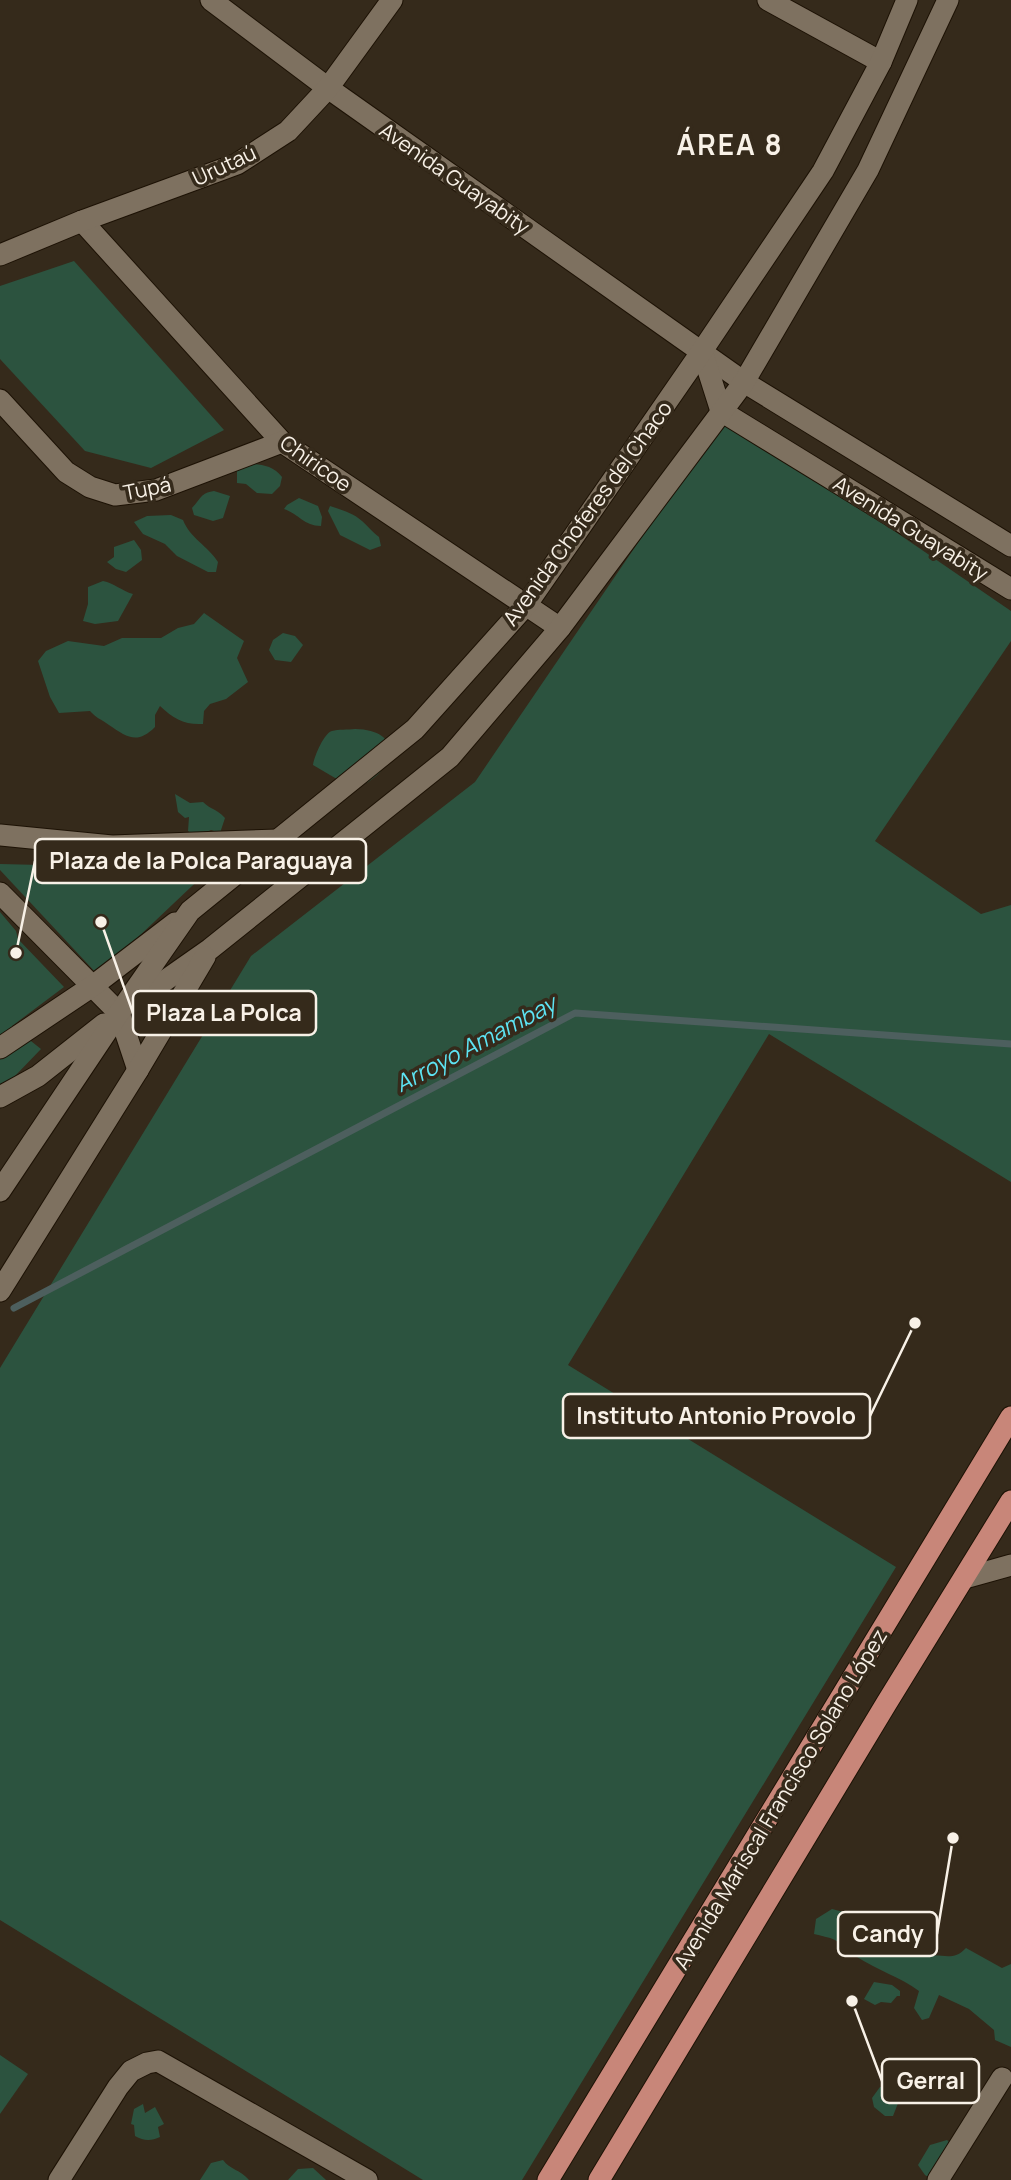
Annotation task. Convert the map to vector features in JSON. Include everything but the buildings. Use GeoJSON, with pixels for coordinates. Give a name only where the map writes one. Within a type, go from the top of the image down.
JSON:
{"type":"FeatureCollection","features":[{"type":"Feature","properties":{"kind":"main road","name":"Avenida Mariscal Francisco Solano López"},"geometry":{"type":"LineString","coordinates":[[548,2180],[1011,1417]]}},
{"type":"Feature","properties":{"kind":"main road","name":"Avenida Mariscal Francisco Solano López"},"geometry":{"type":"LineString","coordinates":[[599,2180],[1011,1501]]}},
{"type":"Feature","properties":{"kind":"street","name":"Avenida Guayabity"},"geometry":{"type":"LineString","coordinates":[[211,0],[328,88],[744,382],[1011,546]]}},
{"type":"Feature","properties":{"kind":"street","name":"Urutaú"},"geometry":{"type":"LineString","coordinates":[[0,255],[82,221],[237,164],[288,131],[328,88],[393,0]]}},
{"type":"Feature","properties":{"kind":"street"},"geometry":{"type":"LineString","coordinates":[[768,0],[881,62]]}},
{"type":"Feature","properties":{"kind":"street","name":"Avenida Choferes del Chaco"},"geometry":{"type":"LineString","coordinates":[[0,1191],[190,911],[415,729],[527,604],[823,171],[881,62],[907,0]]}},
{"type":"Feature","properties":{"kind":"street","name":"Avenida Choferes del Chaco"},"geometry":{"type":"LineString","coordinates":[[119,1013],[210,949],[450,757],[560,628],[744,382],[867,170],[948,0]]}},
{"type":"Feature","properties":{"kind":"street","name":"Chiricoe"},"geometry":{"type":"LineString","coordinates":[[82,221],[282,442],[560,628]]}},
{"type":"Feature","properties":{"kind":"street"},"geometry":{"type":"LineString","coordinates":[[702,351],[721,411]]}},
{"type":"Feature","properties":{"kind":"street","name":"Tupá"},"geometry":{"type":"LineString","coordinates":[[0,400],[66,472],[90,487],[115,495],[156,490],[282,442]]}},
{"type":"Feature","properties":{"kind":"street","name":"Avenida Guayabity"},"geometry":{"type":"LineString","coordinates":[[721,411],[1010,585]]}},
{"type":"Feature","properties":{"kind":"street"},"geometry":{"type":"LineString","coordinates":[[0,835],[112,846],[278,840]]}},
{"type":"Feature","properties":{"kind":"street"},"geometry":{"type":"LineString","coordinates":[[0,893],[119,1013],[138,1070]]}},
{"type":"Feature","properties":{"kind":"street"},"geometry":{"type":"LineString","coordinates":[[0,1048],[94,985],[190,911]]}},
{"type":"Feature","properties":{"kind":"street","name":"Avenida Choferes del Chaco"},"geometry":{"type":"LineString","coordinates":[[0,1291],[210,949]]}},
{"type":"Feature","properties":{"kind":"street"},"geometry":{"type":"LineString","coordinates":[[0,1097],[38,1076],[119,1013]]}},
{"type":"Feature","properties":{"kind":"street"},"geometry":{"type":"LineString","coordinates":[[965,1578],[1011,1565]]}},
{"type":"Feature","properties":{"kind":"street"},"geometry":{"type":"LineString","coordinates":[[60,2180],[118,2087],[131,2071],[146,2063],[158,2062],[367,2180]]}},
{"type":"Feature","properties":{"kind":"street"},"geometry":{"type":"LineString","coordinates":[[938,2180],[1002,2078]]}},
{"type":"Feature","properties":{"kind":"green space"},"geometry":{"type":"Polygon","coordinates":[[[74,261],[224,430],[151,468],[85,451],[0,359],[0,286],[74,261]]]}},
{"type":"Feature","properties":{"kind":"green space"},"geometry":{"type":"Polygon","coordinates":[[[725,415],[1011,611],[1011,641],[875,841],[981,914],[1011,905],[1011,1182],[769,1034],[568,1365],[896,1567],[522,2180],[423,2180],[0,1920],[0,1368],[251,956],[475,782],[725,415]]]}},
{"type":"Feature","properties":{"kind":"green space"},"geometry":{"type":"Polygon","coordinates":[[[245,463],[274,470],[282,477],[280,486],[272,494],[257,493],[246,484],[237,483],[237,471],[245,463]]]}},
{"type":"Feature","properties":{"kind":"green space"},"geometry":{"type":"Polygon","coordinates":[[[214,491],[230,496],[223,518],[213,521],[194,515],[192,508],[201,497],[214,491]]]}},
{"type":"Feature","properties":{"kind":"green space"},"geometry":{"type":"Polygon","coordinates":[[[299,498],[318,506],[322,517],[321,526],[310,524],[284,509],[299,498]]]}},
{"type":"Feature","properties":{"kind":"green space"},"geometry":{"type":"Polygon","coordinates":[[[330,506],[359,518],[379,537],[381,546],[370,550],[340,535],[328,511],[330,506]]]}},
{"type":"Feature","properties":{"kind":"green space"},"geometry":{"type":"Polygon","coordinates":[[[171,515],[183,520],[190,532],[214,556],[218,562],[216,572],[208,572],[177,556],[165,544],[143,534],[134,522],[147,516],[171,515]]]}},
{"type":"Feature","properties":{"kind":"green space"},"geometry":{"type":"Polygon","coordinates":[[[134,540],[141,550],[142,560],[126,572],[107,562],[114,557],[114,547],[134,540]]]}},
{"type":"Feature","properties":{"kind":"green space"},"geometry":{"type":"Polygon","coordinates":[[[103,581],[133,594],[118,621],[95,624],[83,621],[88,604],[88,587],[103,581]]]}},
{"type":"Feature","properties":{"kind":"green space"},"geometry":{"type":"Polygon","coordinates":[[[204,613],[244,641],[237,658],[248,682],[226,699],[210,704],[204,711],[203,724],[180,720],[160,706],[155,715],[155,727],[143,736],[132,737],[115,729],[90,711],[59,713],[50,697],[38,661],[46,651],[68,641],[104,646],[122,638],[161,638],[178,628],[194,624],[204,613]]]}},
{"type":"Feature","properties":{"kind":"green space"},"geometry":{"type":"Polygon","coordinates":[[[283,633],[295,636],[303,645],[291,662],[275,660],[269,650],[273,640],[283,633]]]}},
{"type":"Feature","properties":{"kind":"green space"},"geometry":{"type":"Polygon","coordinates":[[[355,729],[382,736],[388,743],[390,752],[381,771],[359,787],[347,785],[313,765],[320,746],[329,733],[355,729]]]}},
{"type":"Feature","properties":{"kind":"green space"},"geometry":{"type":"Polygon","coordinates":[[[175,794],[190,803],[203,802],[222,815],[225,818],[220,833],[211,830],[197,834],[188,831],[189,817],[185,818],[178,812],[175,794]]]}},
{"type":"Feature","properties":{"kind":"green space"},"geometry":{"type":"Polygon","coordinates":[[[0,864],[210,869],[98,975],[0,870],[0,864]]]}},
{"type":"Feature","properties":{"kind":"green space"},"geometry":{"type":"Polygon","coordinates":[[[0,912],[16,931],[18,939],[64,987],[12,1026],[41,1049],[14,1077],[0,1086],[0,912]]]}},
{"type":"Feature","properties":{"kind":"green space"},"geometry":{"type":"Polygon","coordinates":[[[832,1909],[855,1915],[880,1932],[905,1939],[924,1957],[956,1955],[966,1948],[1002,1968],[1011,1964],[1011,2047],[995,2040],[994,2030],[969,2009],[939,1995],[929,2018],[922,2020],[914,2008],[919,1991],[872,1966],[835,1940],[814,1934],[816,1919],[832,1909]]]}},
{"type":"Feature","properties":{"kind":"green space"},"geometry":{"type":"Polygon","coordinates":[[[874,1982],[892,1985],[900,1991],[900,1996],[891,2003],[881,2002],[875,2005],[864,1999],[874,1982]]]}},
{"type":"Feature","properties":{"kind":"green space"},"geometry":{"type":"Polygon","coordinates":[[[0,2055],[28,2074],[0,2114],[0,2055]]]}},
{"type":"Feature","properties":{"kind":"green space"},"geometry":{"type":"Polygon","coordinates":[[[880,2087],[897,2087],[902,2093],[893,2116],[885,2116],[874,2107],[872,2098],[880,2087]]]}},
{"type":"Feature","properties":{"kind":"green space"},"geometry":{"type":"Polygon","coordinates":[[[143,2104],[145,2113],[155,2107],[164,2124],[158,2127],[160,2137],[148,2140],[135,2136],[134,2125],[131,2124],[134,2109],[143,2104]]]}},
{"type":"Feature","properties":{"kind":"green space"},"geometry":{"type":"Polygon","coordinates":[[[947,2140],[952,2145],[933,2180],[925,2175],[918,2165],[930,2145],[947,2140]]]}},
{"type":"Feature","properties":{"kind":"green space"},"geometry":{"type":"Polygon","coordinates":[[[223,2160],[249,2180],[200,2180],[211,2163],[223,2160]]]}},
{"type":"Feature","properties":{"kind":"green space"},"geometry":{"type":"Polygon","coordinates":[[[313,2168],[326,2180],[288,2180],[298,2169],[313,2168]]]}},
{"type":"Feature","properties":{"kind":"waterway","name":"Arroyo Amambay"},"geometry":{"type":"LineString","coordinates":[[14,1308],[575,1013],[1011,1044]]}},
{"type":"Feature","properties":{"kind":"place","name":"Plaza La Polca"},"geometry":{"type":"Point","coordinates":[101,922]}},
{"type":"Feature","properties":{"kind":"place","name":"Plaza de la Polca Paraguaya"},"geometry":{"type":"Point","coordinates":[16,953]}},
{"type":"Feature","properties":{"kind":"place","name":"Instituto Antonio Provolo"},"geometry":{"type":"Point","coordinates":[915,1323]}},
{"type":"Feature","properties":{"kind":"place","name":"Candy"},"geometry":{"type":"Point","coordinates":[953,1838]}},
{"type":"Feature","properties":{"kind":"place","name":"Gerral"},"geometry":{"type":"Point","coordinates":[852,2001]}},
{"type":"Feature","properties":{"kind":"district","name":"ÁREA 8"},"geometry":{"type":"Point","coordinates":[730,144]}}]}
